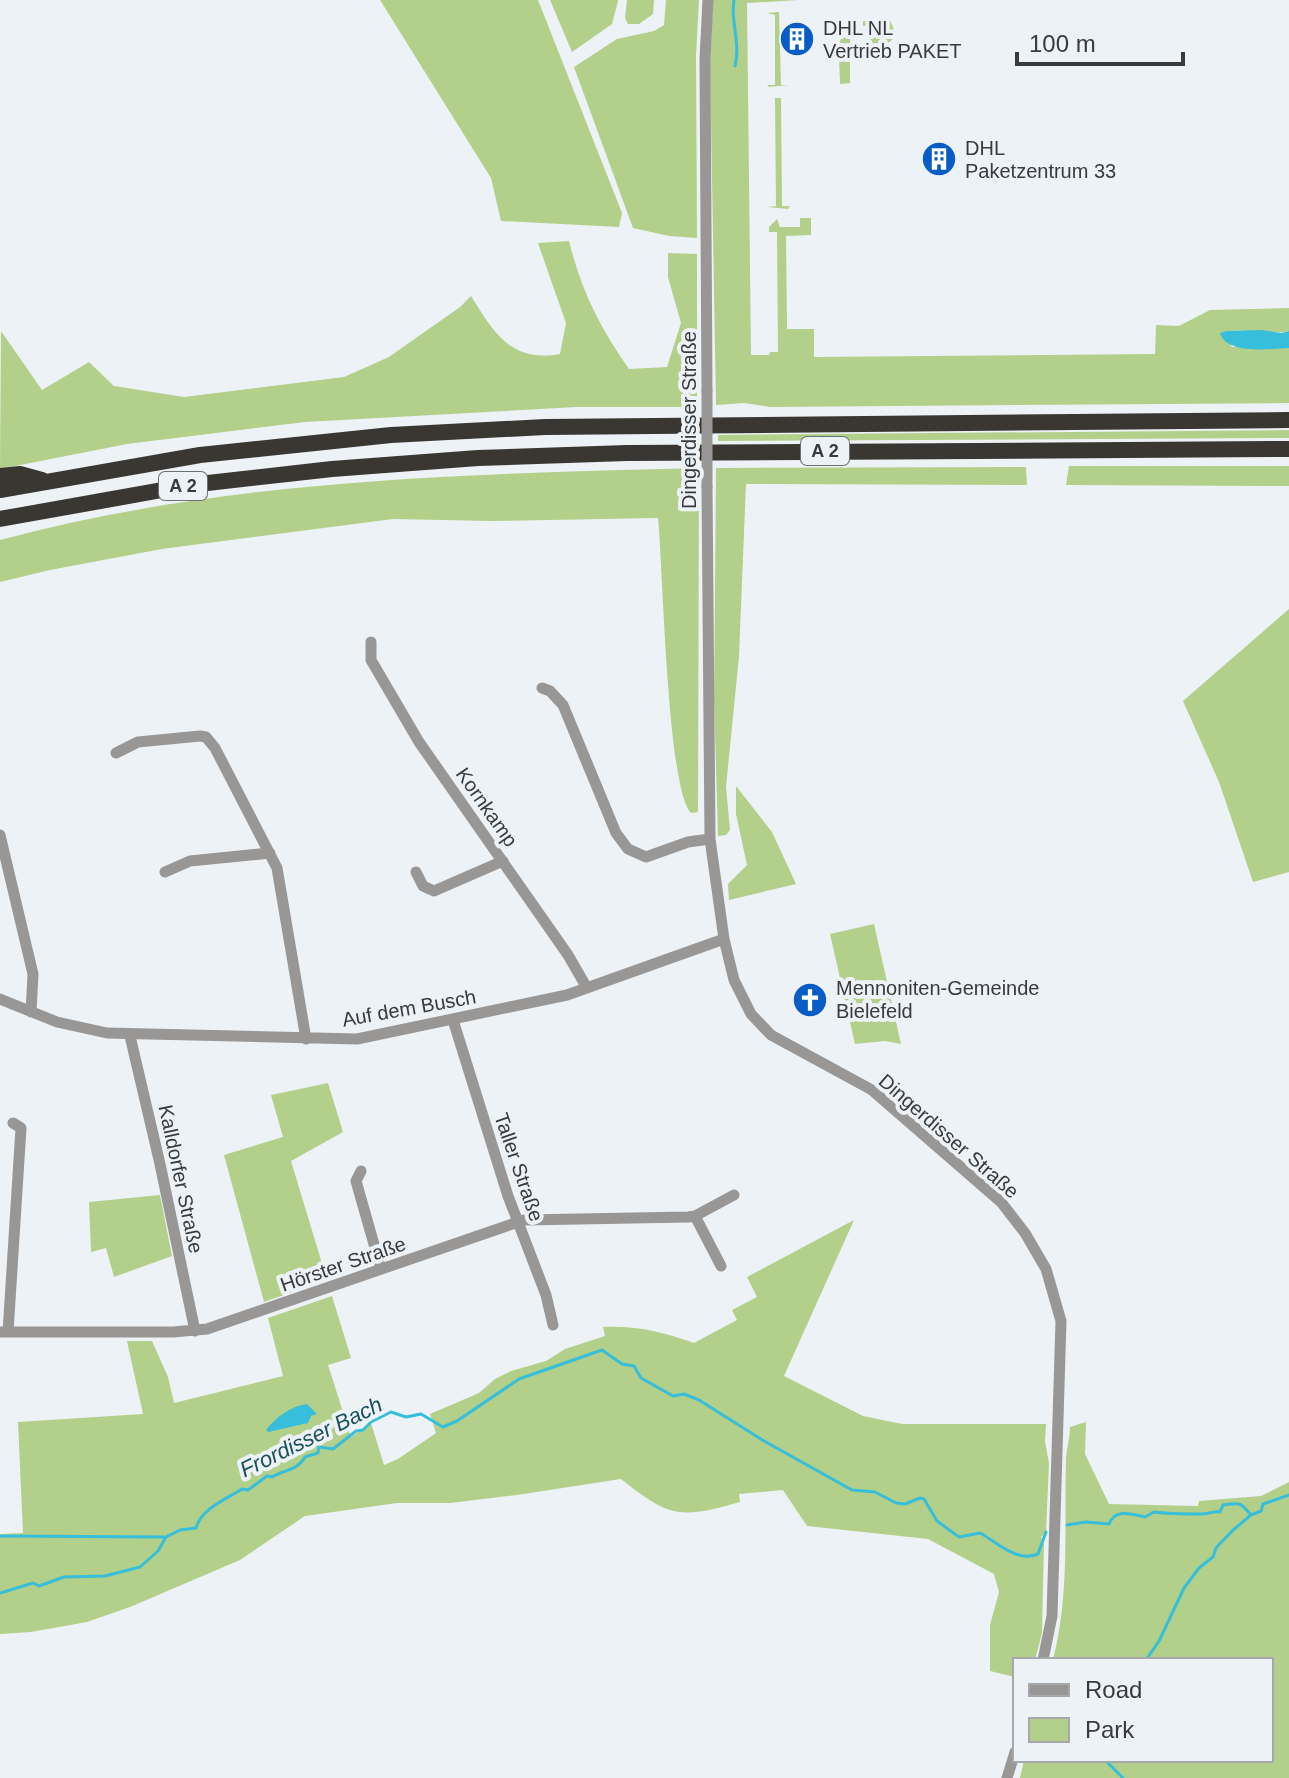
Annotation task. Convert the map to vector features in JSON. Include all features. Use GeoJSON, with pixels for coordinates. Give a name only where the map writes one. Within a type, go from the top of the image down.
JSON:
{"type":"FeatureCollection","features":[{"type":"Feature","properties":{"kind":"highway","name":"A 2"},"geometry":{"type":"LineString","coordinates":[[0,490],[131,465],[391,435],[545,427],[1289,420]]}},
{"type":"Feature","properties":{"kind":"highway","name":"A 2"},"geometry":{"type":"LineString","coordinates":[[4,519],[203,484],[332,469],[478,458],[627,453],[1289,449]]}},
{"type":"Feature","properties":{"kind":"highway"},"geometry":{"type":"LineString","coordinates":[[0,476],[20,474],[43,481]]}},
{"type":"Feature","properties":{"kind":"street","name":"Dingerdisser Straße"},"geometry":{"type":"LineString","coordinates":[[708,0],[705,59],[710,839],[724,939],[739,992],[764,1029],[786,1045],[860,1082],[884,1100],[1001,1202],[1036,1250],[1053,1289],[1061,1321],[1052,1616],[1043,1658]]}},
{"type":"Feature","properties":{"kind":"street","name":"Kornkamp"},"geometry":{"type":"LineString","coordinates":[[371,642],[371,660],[413,733],[576,966],[587,988]]}},
{"type":"Feature","properties":{"kind":"street"},"geometry":{"type":"LineString","coordinates":[[542,688],[557,697],[567,712],[616,833],[628,849],[641,857],[651,857],[688,842],[710,839]]}},
{"type":"Feature","properties":{"kind":"street"},"geometry":{"type":"LineString","coordinates":[[116,753],[138,742],[206,737],[215,748],[277,868],[306,1039]]}},
{"type":"Feature","properties":{"kind":"street"},"geometry":{"type":"LineString","coordinates":[[0,835],[31,963],[34,992],[31,1012]]}},
{"type":"Feature","properties":{"kind":"street"},"geometry":{"type":"LineString","coordinates":[[165,872],[190,861],[270,853]]}},
{"type":"Feature","properties":{"kind":"street"},"geometry":{"type":"LineString","coordinates":[[416,872],[423,886],[434,891],[503,861]]}},
{"type":"Feature","properties":{"kind":"street","name":"Auf dem Busch"},"geometry":{"type":"LineString","coordinates":[[0,999],[75,1027],[130,1036],[357,1039],[587,988],[724,939]]}},
{"type":"Feature","properties":{"kind":"street","name":"Taller Straße"},"geometry":{"type":"LineString","coordinates":[[453,1020],[516,1223],[546,1295],[553,1325]]}},
{"type":"Feature","properties":{"kind":"street","name":"Kalldorfer Straße"},"geometry":{"type":"LineString","coordinates":[[130,1036],[195,1331]]}},
{"type":"Feature","properties":{"kind":"street"},"geometry":{"type":"LineString","coordinates":[[4,1332],[21,1128],[13,1123]]}},
{"type":"Feature","properties":{"kind":"street"},"geometry":{"type":"LineString","coordinates":[[361,1171],[356,1181],[381,1269]]}},
{"type":"Feature","properties":{"kind":"street","name":"Hörster Straße"},"geometry":{"type":"LineString","coordinates":[[4,1332],[195,1331],[217,1327],[531,1219],[695,1216],[734,1195]]}},
{"type":"Feature","properties":{"kind":"street"},"geometry":{"type":"LineString","coordinates":[[695,1216],[721,1266]]}},
{"type":"Feature","properties":{"kind":"street"},"geometry":{"type":"LineString","coordinates":[[1007,1778],[1013,1758]]}},
{"type":"Feature","properties":{"kind":"green space"},"geometry":{"type":"Polygon","coordinates":[[[380,0],[538,0],[622,213],[619,227],[501,221],[491,178],[380,0]]]}},
{"type":"Feature","properties":{"kind":"green space"},"geometry":{"type":"Polygon","coordinates":[[[550,0],[618,1],[612,24],[572,52],[550,0]]]}},
{"type":"Feature","properties":{"kind":"green space"},"geometry":{"type":"Polygon","coordinates":[[[627,0],[654,0],[653,14],[639,24],[628,24],[625,18],[627,0]]]}},
{"type":"Feature","properties":{"kind":"green space"},"geometry":{"type":"Polygon","coordinates":[[[666,0],[699,0],[696,56],[697,238],[633,228],[574,67],[617,39],[654,31],[664,25],[666,0]]]}},
{"type":"Feature","properties":{"kind":"green space"},"geometry":{"type":"Polygon","coordinates":[[[713,0],[799,0],[747,3],[751,355],[778,352],[777,232],[769,232],[769,227],[777,219],[780,227],[800,227],[800,218],[811,218],[811,235],[786,236],[787,329],[814,329],[814,357],[1155,354],[1156,325],[1179,326],[1210,310],[1289,308],[1289,331],[1237,330],[1220,333],[1232,347],[1289,348],[1289,403],[716,405],[710,64],[713,0]]]}},
{"type":"Feature","properties":{"kind":"green space"},"geometry":{"type":"Polygon","coordinates":[[[779,12],[781,85],[789,85],[769,87],[767,85],[775,85],[775,15],[767,13],[779,12]]]}},
{"type":"Feature","properties":{"kind":"green space"},"geometry":{"type":"Polygon","coordinates":[[[858,17],[858,26],[850,26],[850,83],[840,84],[841,37],[850,22],[858,17]]]}},
{"type":"Feature","properties":{"kind":"green space"},"geometry":{"type":"Polygon","coordinates":[[[863,21],[890,21],[893,38],[886,44],[869,46],[869,26],[863,26],[863,21]]]}},
{"type":"Feature","properties":{"kind":"green space"},"geometry":{"type":"Polygon","coordinates":[[[775,98],[781,98],[782,206],[790,206],[788,209],[768,207],[776,206],[775,98]]]}},
{"type":"Feature","properties":{"kind":"green space"},"geometry":{"type":"Polygon","coordinates":[[[569,241],[593,308],[629,369],[667,367],[681,323],[668,277],[668,253],[697,254],[697,407],[577,407],[305,422],[127,444],[0,469],[1,331],[42,390],[89,362],[114,386],[184,397],[344,377],[389,357],[471,296],[496,333],[516,349],[543,356],[560,354],[566,323],[538,243],[569,241]]]}},
{"type":"Feature","properties":{"kind":"green space"},"geometry":{"type":"Polygon","coordinates":[[[1289,430],[1289,438],[718,441],[718,435],[1289,430]]]}},
{"type":"Feature","properties":{"kind":"green space"},"geometry":{"type":"Polygon","coordinates":[[[1069,466],[1289,466],[1289,486],[1066,485],[1069,466]]]}},
{"type":"Feature","properties":{"kind":"green space"},"geometry":{"type":"Polygon","coordinates":[[[1026,467],[1027,485],[746,484],[739,656],[726,787],[730,830],[726,835],[718,836],[714,699],[716,468],[1026,467]]]}},
{"type":"Feature","properties":{"kind":"green space"},"geometry":{"type":"Polygon","coordinates":[[[699,468],[698,812],[691,813],[683,795],[676,763],[667,674],[658,518],[393,519],[162,549],[0,582],[0,540],[172,504],[347,483],[523,473],[699,468]]]}},
{"type":"Feature","properties":{"kind":"green space"},"geometry":{"type":"Polygon","coordinates":[[[1289,609],[1289,872],[1253,882],[1219,782],[1183,701],[1289,609]]]}},
{"type":"Feature","properties":{"kind":"green space"},"geometry":{"type":"Polygon","coordinates":[[[736,786],[772,832],[796,884],[729,900],[728,884],[747,865],[736,814],[736,786]]]}},
{"type":"Feature","properties":{"kind":"green space"},"geometry":{"type":"Polygon","coordinates":[[[874,924],[901,1044],[885,1041],[855,1044],[830,934],[874,924]]]}},
{"type":"Feature","properties":{"kind":"green space"},"geometry":{"type":"Polygon","coordinates":[[[328,1083],[343,1132],[291,1161],[327,1280],[264,1302],[224,1155],[283,1137],[271,1095],[328,1083]]]}},
{"type":"Feature","properties":{"kind":"green space"},"geometry":{"type":"Polygon","coordinates":[[[160,1195],[172,1256],[114,1277],[106,1248],[91,1252],[89,1202],[160,1195]]]}},
{"type":"Feature","properties":{"kind":"green space"},"geometry":{"type":"Polygon","coordinates":[[[854,1220],[784,1376],[863,1416],[902,1424],[1046,1424],[1049,1463],[1046,1532],[1041,1537],[1044,1543],[1042,1633],[1036,1658],[1013,1658],[1013,1677],[990,1671],[990,1625],[999,1592],[994,1574],[928,1539],[807,1526],[783,1490],[739,1494],[740,1502],[703,1511],[676,1512],[652,1501],[621,1479],[450,1503],[397,1503],[305,1516],[240,1560],[130,1607],[87,1622],[0,1634],[0,1534],[23,1533],[18,1422],[143,1414],[127,1341],[152,1341],[168,1377],[174,1403],[283,1376],[268,1318],[332,1296],[351,1358],[328,1365],[351,1437],[371,1423],[384,1465],[436,1433],[430,1414],[479,1393],[495,1379],[511,1371],[546,1361],[565,1349],[605,1336],[603,1327],[649,1330],[694,1343],[737,1320],[732,1310],[757,1297],[747,1277],[854,1220]]]}},
{"type":"Feature","properties":{"kind":"green space"},"geometry":{"type":"Polygon","coordinates":[[[1086,1422],[1085,1454],[1109,1504],[1198,1506],[1199,1501],[1261,1496],[1289,1482],[1289,1778],[1020,1778],[1024,1762],[1273,1762],[1273,1658],[1053,1658],[1064,1584],[1066,1457],[1070,1427],[1086,1422]]]}},
{"type":"Feature","properties":{"kind":"water"},"geometry":{"type":"Polygon","coordinates":[[[1226,331],[1289,331],[1289,348],[1239,348],[1224,340],[1220,333],[1226,331]]]}},
{"type":"Feature","properties":{"kind":"water"},"geometry":{"type":"Polygon","coordinates":[[[307,1404],[317,1414],[311,1416],[308,1423],[266,1430],[284,1413],[307,1404]]]}},
{"type":"Feature","properties":{"kind":"waterway"},"geometry":{"type":"LineString","coordinates":[[734,0],[735,66]]}},
{"type":"Feature","properties":{"kind":"waterway","name":"Frordisser Bach"},"geometry":{"type":"LineString","coordinates":[[0,1593],[33,1583],[39,1586],[64,1577],[105,1576],[140,1567],[158,1551],[166,1537],[180,1530],[196,1528],[203,1515],[222,1501],[242,1489],[248,1490],[267,1476],[272,1477],[294,1467],[305,1457],[318,1453],[319,1447],[333,1449],[356,1431],[363,1430],[371,1422],[391,1412],[406,1417],[421,1414],[443,1427],[457,1421],[519,1379],[602,1350],[622,1364],[634,1366],[641,1378],[673,1396],[684,1394],[699,1400],[852,1490],[875,1492],[896,1503],[924,1499],[937,1521],[959,1537],[980,1533],[1015,1554],[1030,1556],[1038,1554],[1046,1532]]}},
{"type":"Feature","properties":{"kind":"waterway"},"geometry":{"type":"LineString","coordinates":[[1147,1658],[1159,1641],[1184,1588],[1199,1568],[1213,1557],[1216,1548],[1251,1515],[1261,1511],[1263,1504],[1289,1495]]}},
{"type":"Feature","properties":{"kind":"waterway","name":"Frordisser Bach"},"geometry":{"type":"LineString","coordinates":[[1067,1525],[1086,1522],[1109,1524],[1115,1516],[1124,1513],[1145,1517],[1154,1512],[1220,1512],[1223,1505],[1233,1504],[1241,1505],[1251,1515]]}},
{"type":"Feature","properties":{"kind":"waterway"},"geometry":{"type":"LineString","coordinates":[[0,1536],[164,1537]]}},
{"type":"Feature","properties":{"kind":"waterway"},"geometry":{"type":"LineString","coordinates":[[1107,1762],[1123,1778]]}},
{"type":"Feature","properties":{"kind":"place","name":"DHL NL Vertrieb PAKET"},"geometry":{"type":"Point","coordinates":[797,39]}},
{"type":"Feature","properties":{"kind":"place","name":"DHL Paketzentrum 33"},"geometry":{"type":"Point","coordinates":[939,159]}},
{"type":"Feature","properties":{"kind":"place","name":"Mennoniten-Gemeinde Bielefeld"},"geometry":{"type":"Point","coordinates":[810,1000]}}]}
